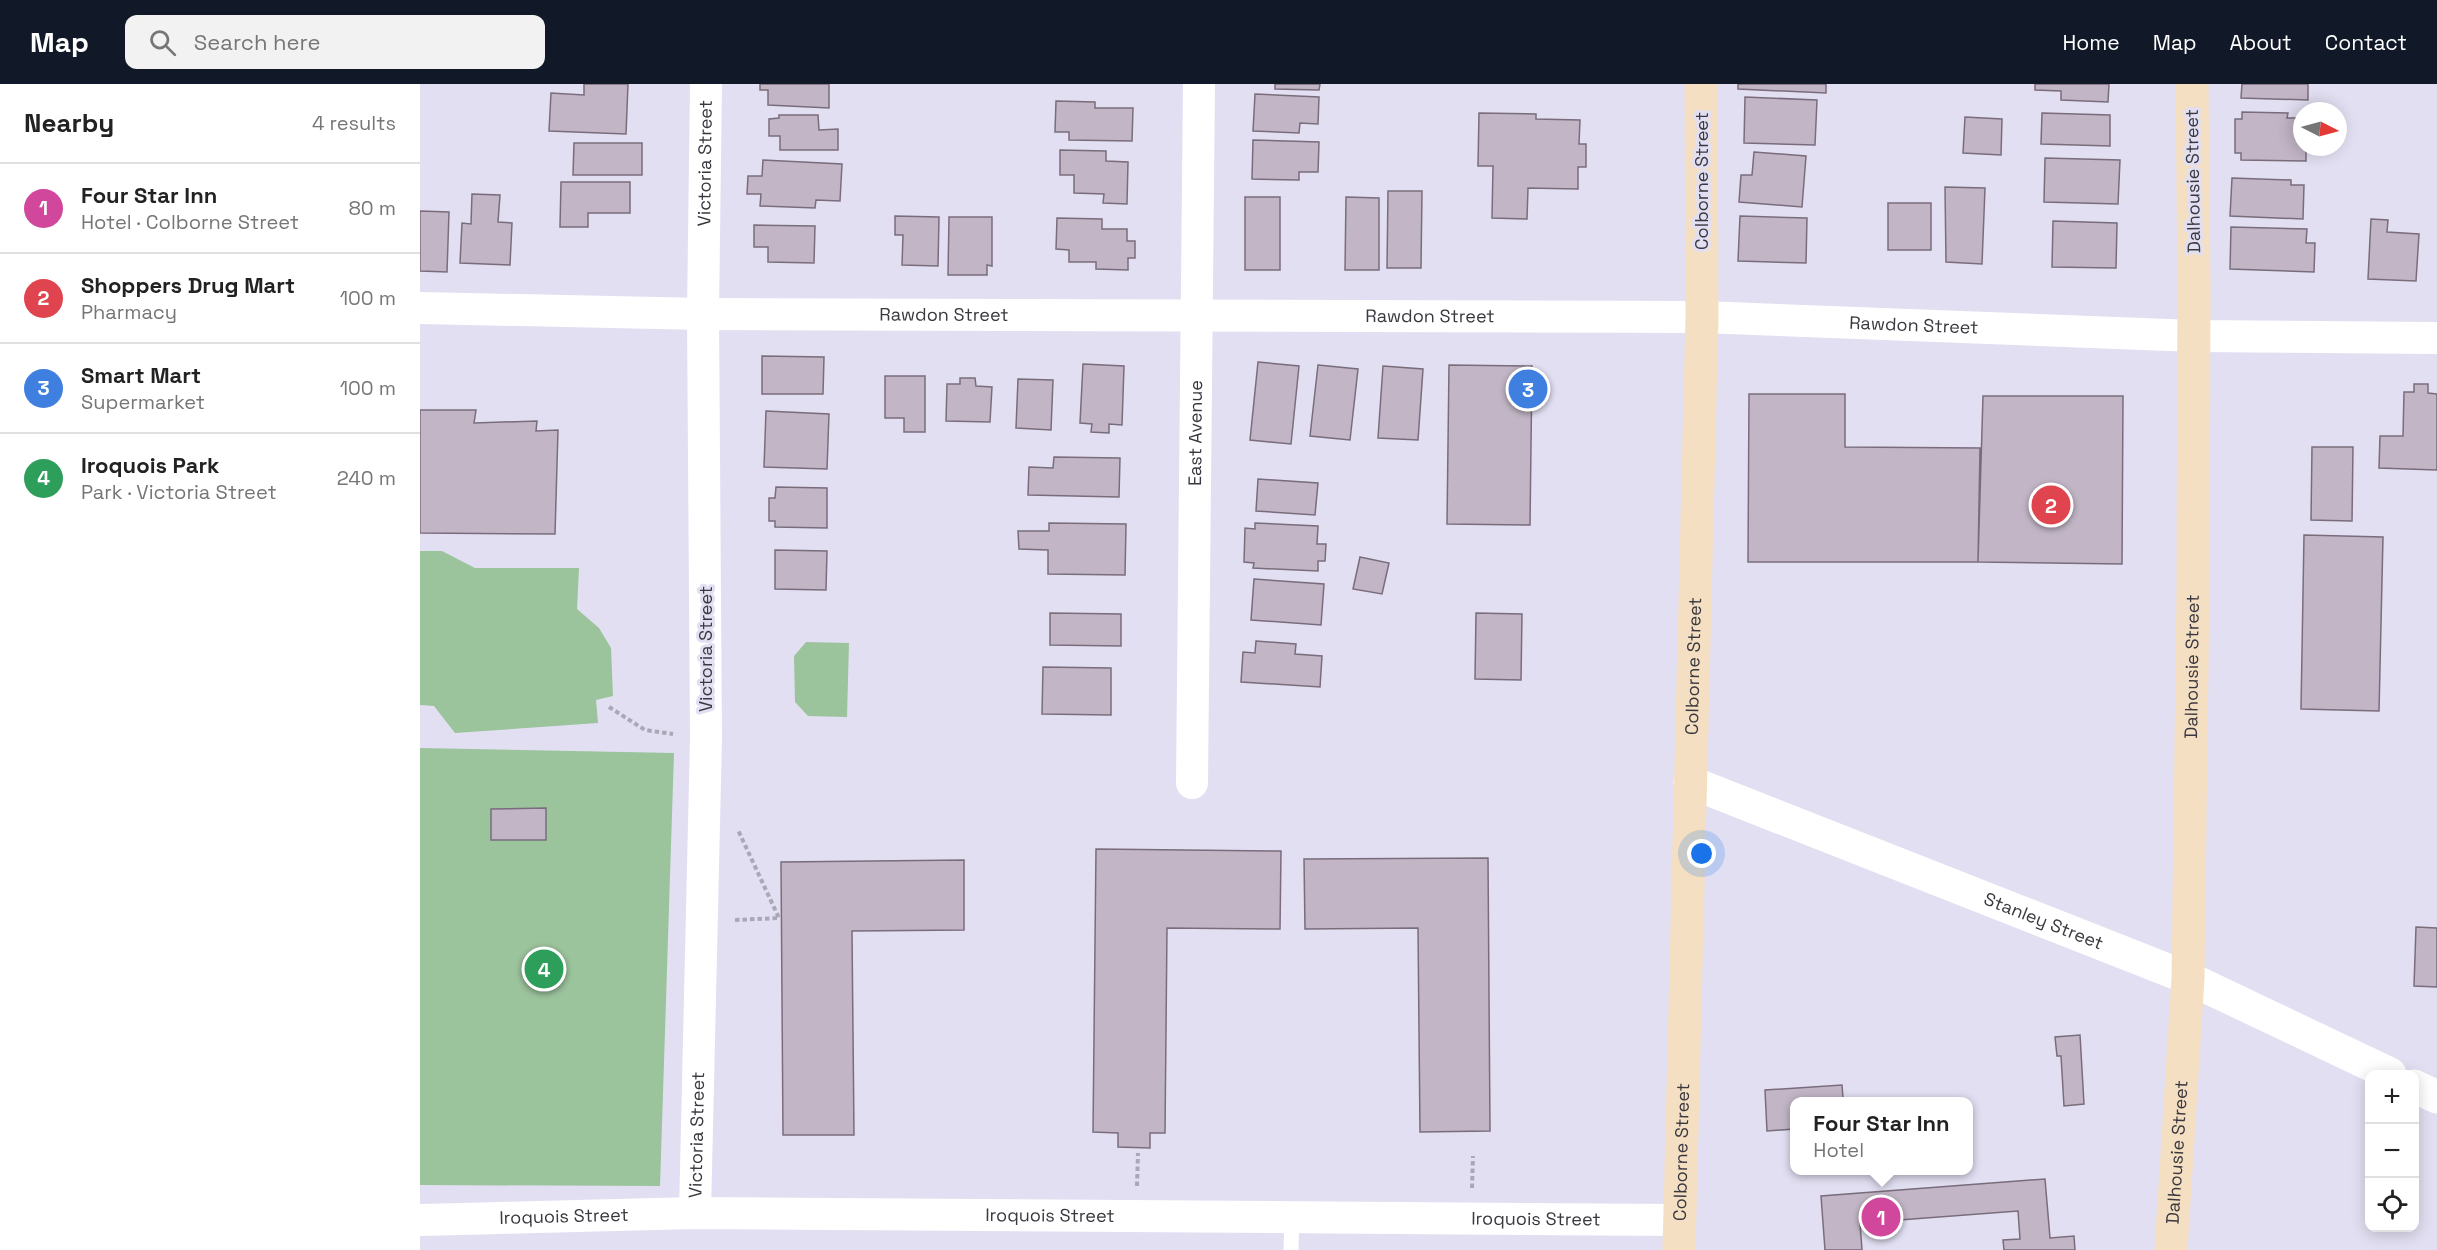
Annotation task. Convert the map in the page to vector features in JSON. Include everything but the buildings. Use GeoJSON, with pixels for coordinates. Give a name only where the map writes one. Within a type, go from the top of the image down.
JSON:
{"type":"FeatureCollection","features":[{"type":"Feature","properties":{"kind":"main road","name":"Colborne Street"},"geometry":{"type":"LineString","coordinates":[[1679,1235],[1697,581],[1702,316],[1701,84]]}},
{"type":"Feature","properties":{"kind":"main road","name":"Dalhousie Street"},"geometry":{"type":"LineString","coordinates":[[2171,1250],[2188,978],[2194,336],[2192,84]]}},
{"type":"Feature","properties":{"kind":"street","name":"Victoria Street"},"geometry":{"type":"LineString","coordinates":[[695,1214],[706,738],[703,314],[706,84]]}},
{"type":"Feature","properties":{"kind":"street","name":"East Avenue"},"geometry":{"type":"LineString","coordinates":[[1192,783],[1199,84]]}},
{"type":"Feature","properties":{"kind":"street","name":"Rawdon Street"},"geometry":{"type":"LineString","coordinates":[[420,308],[703,314],[1702,316],[2194,336],[2437,338]]}},
{"type":"Feature","properties":{"kind":"street","name":"Stanley Street"},"geometry":{"type":"LineString","coordinates":[[1690,782],[2188,978],[2382,1070]]}},
{"type":"Feature","properties":{"kind":"street"},"geometry":{"type":"LineString","coordinates":[[2419,1088],[2437,1097]]}},
{"type":"Feature","properties":{"kind":"street","name":"Iroquois Street"},"geometry":{"type":"LineString","coordinates":[[420,1220],[695,1214],[1292,1218],[1679,1235]]}},
{"type":"Feature","properties":{"kind":"lane"},"geometry":{"type":"LineString","coordinates":[[1291,1250],[1292,1218]]}},
{"type":"Feature","properties":{"kind":"path"},"geometry":{"type":"LineString","coordinates":[[609,707],[645,730],[706,738]]}},
{"type":"Feature","properties":{"kind":"path"},"geometry":{"type":"LineString","coordinates":[[701,921],[779,918],[741,834],[705,790]]}},
{"type":"Feature","properties":{"kind":"green space"},"geometry":{"type":"Polygon","coordinates":[[[420,551],[442,551],[475,568],[579,568],[577,609],[599,628],[611,648],[613,696],[596,700],[598,723],[455,733],[434,706],[420,705],[420,551]]]}},
{"type":"Feature","properties":{"kind":"green space"},"geometry":{"type":"Polygon","coordinates":[[[806,642],[849,643],[847,717],[808,716],[795,702],[794,656],[806,642]]]}},
{"type":"Feature","properties":{"kind":"green space"},"geometry":{"type":"Polygon","coordinates":[[[420,748],[674,753],[660,1186],[420,1185],[420,748]]]}},
{"type":"Feature","properties":{"kind":"place","name":"Smart Mart"},"geometry":{"type":"Point","coordinates":[1528,389]}},
{"type":"Feature","properties":{"kind":"place","name":"Shoppers Drug Mart"},"geometry":{"type":"Point","coordinates":[2051,505]}},
{"type":"Feature","properties":{"kind":"place","name":"Iroquois Park"},"geometry":{"type":"Point","coordinates":[544,969]}},
{"type":"Feature","properties":{"kind":"place","name":"Four Star Inn"},"geometry":{"type":"Point","coordinates":[1881,1217]}}]}
